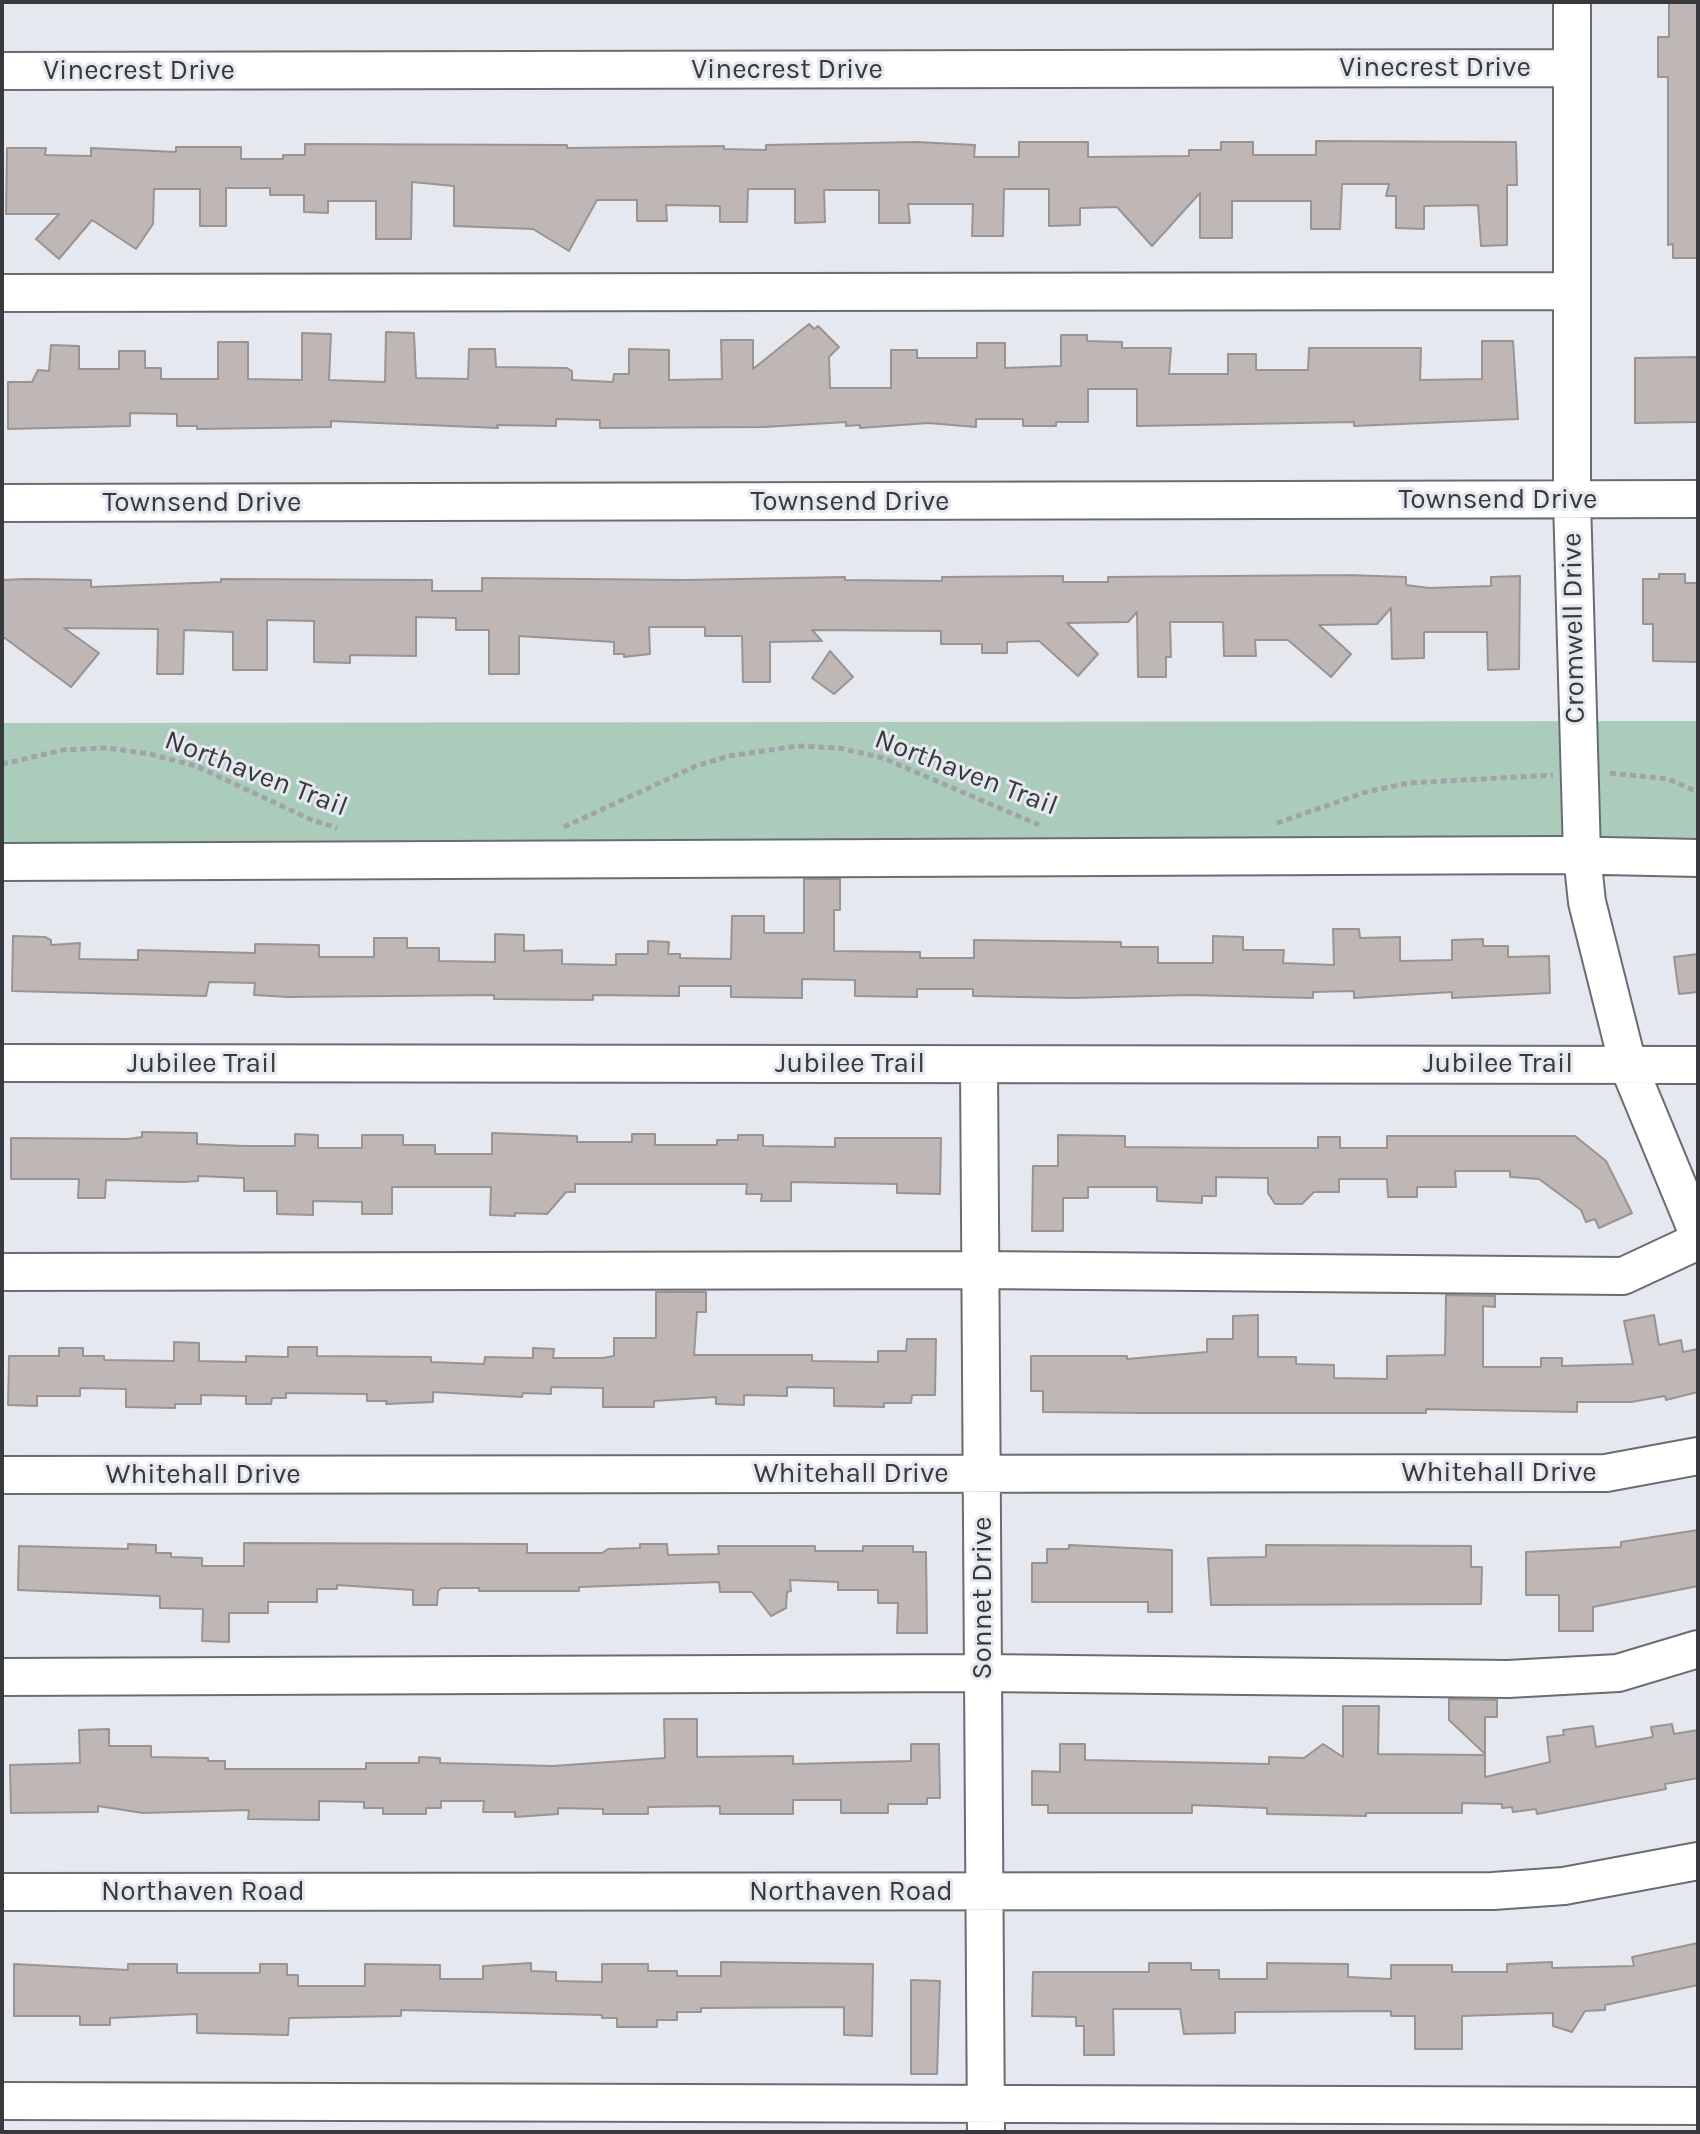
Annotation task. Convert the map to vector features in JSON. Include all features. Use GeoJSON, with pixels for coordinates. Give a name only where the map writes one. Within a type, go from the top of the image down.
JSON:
{"type":"FeatureCollection","features":[{"type":"Feature","properties":{"kind":"street","name":"Cromwell Drive"},"geometry":{"type":"LineString","coordinates":[[1572,2],[1572,500],[1577,774],[1582,855],[1587,902],[1628,1065],[1698,1234]]}},
{"type":"Feature","properties":{"kind":"street","name":"Vinecrest Drive"},"geometry":{"type":"LineString","coordinates":[[2,71],[1572,68]]}},
{"type":"Feature","properties":{"kind":"street"},"geometry":{"type":"LineString","coordinates":[[2,293],[1572,291]]}},
{"type":"Feature","properties":{"kind":"street","name":"Townsend Drive"},"geometry":{"type":"LineString","coordinates":[[2,503],[1698,499]]}},
{"type":"Feature","properties":{"kind":"street"},"geometry":{"type":"LineString","coordinates":[[2,862],[1582,855],[1698,858]]}},
{"type":"Feature","properties":{"kind":"street","name":"Jubilee Trail"},"geometry":{"type":"LineString","coordinates":[[2,1063],[1698,1065]]}},
{"type":"Feature","properties":{"kind":"street","name":"Sonnet Drive"},"geometry":{"type":"LineString","coordinates":[[979,1065],[986,2117]]}},
{"type":"Feature","properties":{"kind":"street"},"geometry":{"type":"LineString","coordinates":[[2,1272],[981,1270],[1623,1276],[1698,1241]]}},
{"type":"Feature","properties":{"kind":"street","name":"Whitehall Drive"},"geometry":{"type":"LineString","coordinates":[[2,1475],[1606,1473],[1698,1456]]}},
{"type":"Feature","properties":{"kind":"street"},"geometry":{"type":"LineString","coordinates":[[2,1677],[983,1673],[1508,1679],[1618,1673],[1698,1649]]}},
{"type":"Feature","properties":{"kind":"street","name":"Northaven Road"},"geometry":{"type":"LineString","coordinates":[[2,1892],[1493,1891],[1564,1886],[1698,1861]]}},
{"type":"Feature","properties":{"kind":"street"},"geometry":{"type":"LineString","coordinates":[[2,2101],[986,2117],[1698,2106]]}},
{"type":"Feature","properties":{"kind":"path","name":"Northaven Trail"},"geometry":{"type":"LineString","coordinates":[[559,828],[583,821],[696,766],[729,756],[797,746],[839,748],[883,758],[931,776],[1018,819],[1053,829]]}},
{"type":"Feature","properties":{"kind":"path","name":"Northaven Trail"},"geometry":{"type":"LineString","coordinates":[[2,764],[63,750],[108,748],[150,754],[196,766],[312,820],[348,831]]}},
{"type":"Feature","properties":{"kind":"path"},"geometry":{"type":"LineString","coordinates":[[1272,825],[1366,792],[1458,777],[1635,772],[1668,779],[1698,792]]}},
{"type":"Feature","properties":{"kind":"green space"},"geometry":{"type":"Polygon","coordinates":[[[1698,721],[1698,848],[2,850],[2,723],[1698,721]]]}},
{"type":"Feature","properties":{"kind":"building"},"geometry":{"type":"Polygon","coordinates":[[[1669,2],[1698,2],[1698,258],[1673,258],[1673,244],[1668,245],[1668,77],[1658,77],[1658,37],[1669,37],[1669,2]]]}},
{"type":"Feature","properties":{"kind":"building"},"geometry":{"type":"Polygon","coordinates":[[[1316,141],[1516,142],[1517,185],[1507,185],[1507,245],[1481,246],[1478,205],[1424,206],[1424,229],[1396,228],[1396,196],[1386,196],[1389,184],[1342,184],[1340,229],[1311,229],[1311,201],[1232,201],[1232,238],[1200,238],[1200,193],[1152,246],[1117,207],[1080,208],[1080,225],[1049,226],[1049,189],[1004,189],[1003,236],[972,236],[973,204],[908,204],[910,223],[879,223],[879,190],[824,190],[825,222],[795,223],[795,189],[748,189],[747,222],[720,222],[720,206],[666,205],[667,221],[637,221],[637,200],[597,200],[569,251],[533,229],[454,226],[454,186],[412,182],[411,239],[376,239],[376,201],[328,201],[328,213],[304,212],[304,195],[270,195],[270,188],[226,188],[226,226],[200,226],[200,189],[154,189],[153,224],[136,249],[92,220],[59,259],[36,239],[59,214],[6,214],[7,148],[46,148],[45,155],[91,156],[91,148],[176,152],[176,147],[241,147],[241,159],[283,159],[283,155],[305,155],[305,144],[567,145],[567,148],[724,146],[724,149],[766,150],[766,145],[917,142],[975,145],[974,157],[1019,157],[1019,142],[1088,142],[1088,157],[1189,156],[1189,150],[1221,150],[1221,142],[1253,142],[1253,155],[1316,155],[1316,141]]]}},
{"type":"Feature","properties":{"kind":"building"},"geometry":{"type":"Polygon","coordinates":[[[809,324],[814,329],[818,326],[839,347],[829,357],[830,388],[891,388],[891,350],[917,350],[917,358],[977,358],[977,343],[1005,343],[1005,368],[1061,366],[1061,335],[1087,335],[1087,341],[1122,342],[1122,348],[1171,348],[1169,374],[1228,374],[1228,354],[1256,354],[1256,370],[1308,370],[1309,348],[1421,348],[1420,380],[1482,379],[1482,341],[1513,341],[1518,419],[1354,426],[1354,422],[1137,426],[1137,389],[1088,389],[1088,422],[1056,422],[1056,426],[1023,426],[1023,419],[976,419],[976,427],[928,423],[860,428],[860,425],[846,426],[846,422],[764,427],[600,428],[600,420],[556,419],[556,426],[497,425],[498,428],[331,421],[331,427],[197,429],[197,426],[177,426],[177,414],[130,413],[130,426],[8,429],[8,382],[32,382],[38,370],[49,371],[51,345],[79,346],[79,369],[119,369],[119,351],[145,351],[145,368],[161,368],[161,379],[218,379],[218,342],[248,342],[248,379],[302,380],[302,333],[331,334],[329,380],[385,382],[386,332],[414,333],[416,378],[468,379],[469,349],[495,349],[496,367],[567,368],[572,371],[572,380],[613,382],[614,374],[629,374],[629,349],[669,350],[669,380],[722,379],[721,340],[753,340],[753,369],[809,324]]]}},
{"type":"Feature","properties":{"kind":"building"},"geometry":{"type":"Polygon","coordinates":[[[1698,357],[1698,422],[1635,423],[1635,358],[1698,357]]]}},
{"type":"Feature","properties":{"kind":"building"},"geometry":{"type":"Polygon","coordinates":[[[1659,574],[1685,574],[1685,583],[1698,583],[1698,662],[1653,661],[1653,624],[1643,624],[1643,579],[1659,579],[1659,574]]]}},
{"type":"Feature","properties":{"kind":"building"},"geometry":{"type":"Polygon","coordinates":[[[1063,576],[1063,582],[1108,582],[1108,577],[1406,577],[1406,585],[1429,588],[1491,586],[1491,577],[1520,576],[1519,669],[1488,670],[1487,632],[1424,632],[1424,658],[1392,659],[1391,608],[1377,624],[1319,625],[1351,654],[1331,677],[1288,640],[1255,640],[1256,656],[1224,656],[1223,622],[1170,622],[1171,657],[1166,657],[1166,677],[1138,677],[1137,612],[1128,622],[1067,623],[1098,654],[1078,676],[1039,641],[1007,642],[1007,653],[982,653],[982,644],[941,644],[941,631],[812,630],[822,641],[770,642],[770,682],[743,682],[742,636],[705,636],[705,627],[649,627],[650,654],[624,657],[624,654],[614,654],[614,642],[519,636],[519,674],[489,674],[489,630],[456,630],[456,618],[416,617],[416,656],[350,655],[350,663],[314,662],[314,621],[267,620],[267,670],[233,670],[233,632],[184,630],[183,674],[157,674],[158,629],[64,628],[99,653],[71,687],[2,636],[2,580],[91,580],[91,587],[221,582],[221,579],[432,580],[432,591],[482,591],[482,578],[686,580],[845,577],[845,580],[942,581],[942,577],[1063,576]]]}},
{"type":"Feature","properties":{"kind":"building"},"geometry":{"type":"Polygon","coordinates":[[[830,651],[853,677],[834,694],[812,678],[830,651]]]}},
{"type":"Feature","properties":{"kind":"building"},"geometry":{"type":"Polygon","coordinates":[[[804,879],[840,879],[840,910],[834,910],[834,951],[920,952],[920,958],[974,958],[974,940],[1121,942],[1121,947],[1158,947],[1158,963],[1213,963],[1213,936],[1243,937],[1243,950],[1284,950],[1283,963],[1334,965],[1333,929],[1359,929],[1360,938],[1400,937],[1400,961],[1452,960],[1452,940],[1483,939],[1483,946],[1508,946],[1508,957],[1549,956],[1550,993],[1452,998],[1452,992],[1354,998],[1354,991],[1313,992],[1313,998],[1189,995],[1074,998],[973,996],[973,989],[917,989],[917,997],[855,996],[855,980],[802,979],[802,998],[731,997],[731,986],[679,986],[679,996],[593,995],[593,1000],[494,999],[494,995],[288,997],[254,995],[255,983],[209,982],[206,996],[12,991],[13,936],[45,937],[51,940],[51,945],[80,943],[79,959],[138,960],[138,950],[255,953],[255,944],[319,945],[319,957],[374,957],[374,938],[407,938],[407,948],[439,948],[439,961],[495,962],[495,934],[524,935],[524,951],[562,950],[562,964],[616,965],[616,954],[648,954],[648,941],[669,942],[668,954],[680,954],[680,958],[731,959],[732,916],[764,916],[764,933],[804,933],[804,879]]]}},
{"type":"Feature","properties":{"kind":"building"},"geometry":{"type":"Polygon","coordinates":[[[1698,954],[1698,992],[1679,994],[1674,957],[1698,954]]]}},
{"type":"Feature","properties":{"kind":"building"},"geometry":{"type":"Polygon","coordinates":[[[142,1132],[197,1133],[197,1144],[244,1146],[295,1146],[295,1134],[318,1135],[318,1148],[362,1148],[362,1135],[403,1135],[403,1145],[435,1145],[435,1154],[492,1154],[492,1133],[577,1136],[577,1142],[632,1142],[632,1134],[655,1134],[655,1145],[717,1145],[717,1140],[738,1140],[738,1135],[763,1135],[763,1146],[835,1147],[835,1138],[941,1138],[940,1194],[897,1193],[897,1184],[791,1182],[791,1201],[761,1201],[762,1194],[746,1194],[747,1184],[575,1184],[575,1192],[566,1192],[547,1214],[515,1213],[515,1216],[490,1215],[491,1187],[392,1187],[392,1214],[362,1214],[362,1202],[313,1201],[313,1215],[277,1214],[277,1191],[244,1191],[244,1178],[198,1176],[198,1181],[183,1182],[106,1180],[105,1198],[78,1198],[79,1179],[11,1179],[11,1138],[128,1139],[142,1137],[142,1132]]]}},
{"type":"Feature","properties":{"kind":"building"},"geometry":{"type":"Polygon","coordinates":[[[1058,1135],[1125,1136],[1125,1147],[1245,1148],[1318,1148],[1318,1137],[1340,1137],[1340,1148],[1387,1148],[1387,1136],[1575,1136],[1606,1161],[1632,1213],[1599,1228],[1595,1219],[1586,1222],[1581,1210],[1539,1179],[1510,1177],[1510,1171],[1455,1171],[1456,1187],[1417,1187],[1417,1197],[1388,1197],[1387,1179],[1339,1179],[1339,1192],[1314,1192],[1302,1204],[1275,1204],[1268,1193],[1268,1178],[1216,1177],[1216,1196],[1202,1196],[1202,1203],[1157,1201],[1157,1187],[1088,1187],[1088,1198],[1063,1198],[1063,1231],[1032,1231],[1033,1166],[1058,1166],[1058,1135]]]}},
{"type":"Feature","properties":{"kind":"building"},"geometry":{"type":"Polygon","coordinates":[[[656,1292],[706,1292],[706,1312],[697,1312],[694,1355],[812,1355],[812,1361],[878,1362],[878,1351],[906,1351],[907,1339],[936,1339],[935,1395],[912,1395],[911,1403],[884,1403],[884,1407],[834,1406],[834,1388],[787,1387],[787,1396],[744,1395],[744,1405],[716,1404],[716,1397],[654,1401],[654,1407],[603,1407],[603,1388],[551,1387],[551,1394],[523,1393],[522,1397],[433,1392],[433,1402],[386,1404],[387,1401],[367,1401],[367,1394],[286,1393],[286,1398],[272,1398],[271,1404],[246,1404],[246,1396],[201,1395],[201,1404],[175,1404],[175,1408],[126,1407],[126,1389],[80,1388],[80,1396],[37,1396],[37,1406],[8,1405],[9,1356],[59,1356],[59,1348],[83,1348],[83,1356],[104,1356],[104,1360],[174,1361],[174,1342],[199,1343],[199,1361],[246,1362],[246,1356],[288,1357],[288,1347],[317,1347],[317,1356],[431,1357],[431,1362],[484,1364],[485,1357],[533,1358],[533,1348],[554,1349],[553,1358],[603,1358],[614,1356],[614,1338],[656,1338],[656,1292]]]}},
{"type":"Feature","properties":{"kind":"building"},"geometry":{"type":"Polygon","coordinates":[[[1446,1295],[1495,1296],[1495,1307],[1483,1306],[1483,1367],[1541,1367],[1541,1358],[1562,1358],[1562,1366],[1633,1364],[1624,1321],[1654,1315],[1659,1345],[1681,1340],[1683,1352],[1698,1349],[1698,1392],[1666,1400],[1665,1396],[1631,1402],[1577,1402],[1577,1412],[1426,1409],[1426,1413],[1147,1413],[1043,1412],[1043,1391],[1031,1391],[1031,1356],[1127,1356],[1127,1359],[1207,1352],[1207,1339],[1233,1339],[1233,1316],[1258,1315],[1258,1357],[1296,1357],[1296,1364],[1334,1365],[1334,1378],[1387,1379],[1387,1356],[1445,1355],[1446,1295]]]}},
{"type":"Feature","properties":{"kind":"building"},"geometry":{"type":"Polygon","coordinates":[[[1698,1530],[1698,1586],[1593,1607],[1593,1631],[1559,1631],[1559,1595],[1526,1595],[1526,1552],[1621,1547],[1621,1542],[1698,1530]]]}},
{"type":"Feature","properties":{"kind":"building"},"geometry":{"type":"Polygon","coordinates":[[[244,1543],[527,1544],[527,1553],[602,1553],[608,1549],[640,1548],[640,1544],[667,1544],[668,1555],[719,1554],[718,1546],[815,1546],[815,1551],[863,1551],[863,1546],[913,1546],[913,1552],[926,1552],[927,1633],[897,1633],[898,1603],[878,1603],[878,1590],[838,1590],[838,1582],[790,1580],[791,1591],[787,1592],[786,1608],[771,1616],[752,1592],[720,1592],[719,1582],[579,1587],[579,1591],[441,1588],[437,1605],[413,1605],[413,1590],[337,1585],[337,1589],[317,1589],[317,1602],[268,1602],[268,1613],[229,1613],[229,1642],[202,1641],[203,1609],[160,1608],[160,1596],[18,1590],[19,1546],[128,1549],[128,1544],[156,1545],[156,1553],[202,1558],[202,1566],[244,1566],[244,1543]]]}},
{"type":"Feature","properties":{"kind":"building"},"geometry":{"type":"Polygon","coordinates":[[[1069,1545],[1172,1550],[1172,1612],[1148,1612],[1148,1602],[1032,1602],[1032,1563],[1047,1563],[1047,1549],[1069,1549],[1069,1545]]]}},
{"type":"Feature","properties":{"kind":"building"},"geometry":{"type":"Polygon","coordinates":[[[1266,1545],[1471,1546],[1471,1567],[1482,1567],[1481,1604],[1211,1605],[1208,1558],[1266,1557],[1266,1545]]]}},
{"type":"Feature","properties":{"kind":"building"},"geometry":{"type":"Polygon","coordinates":[[[1449,1699],[1497,1700],[1497,1717],[1485,1717],[1485,1754],[1449,1720],[1449,1699]]]}},
{"type":"Feature","properties":{"kind":"building"},"geometry":{"type":"Polygon","coordinates":[[[1343,1706],[1379,1706],[1378,1754],[1485,1755],[1485,1777],[1550,1762],[1547,1737],[1564,1735],[1563,1730],[1593,1726],[1596,1747],[1653,1737],[1651,1727],[1672,1724],[1674,1734],[1698,1730],[1698,1778],[1665,1784],[1666,1789],[1537,1814],[1536,1809],[1513,1812],[1512,1807],[1502,1808],[1502,1804],[1462,1803],[1462,1813],[1366,1813],[1366,1816],[1267,1814],[1267,1808],[1192,1805],[1192,1813],[1048,1813],[1048,1805],[1032,1805],[1032,1771],[1060,1772],[1060,1744],[1085,1744],[1085,1760],[1269,1764],[1269,1757],[1304,1758],[1323,1744],[1343,1757],[1343,1706]]]}},
{"type":"Feature","properties":{"kind":"building"},"geometry":{"type":"Polygon","coordinates":[[[664,1719],[697,1719],[697,1757],[793,1756],[793,1764],[911,1761],[911,1744],[939,1744],[940,1798],[927,1798],[927,1804],[888,1804],[888,1813],[841,1813],[841,1800],[793,1800],[793,1814],[720,1814],[720,1806],[648,1807],[648,1814],[603,1814],[603,1809],[558,1808],[558,1814],[515,1817],[515,1812],[483,1812],[484,1801],[441,1801],[441,1808],[426,1808],[426,1814],[383,1814],[383,1808],[364,1808],[364,1802],[319,1801],[319,1820],[248,1819],[249,1810],[143,1813],[98,1806],[98,1812],[11,1813],[10,1765],[80,1763],[79,1730],[109,1729],[109,1746],[151,1746],[151,1757],[208,1758],[208,1761],[225,1761],[225,1769],[366,1769],[366,1763],[419,1763],[419,1757],[440,1758],[440,1763],[553,1766],[665,1758],[664,1719]]]}},
{"type":"Feature","properties":{"kind":"building"},"geometry":{"type":"Polygon","coordinates":[[[1698,1943],[1698,1985],[1605,2005],[1605,2010],[1585,2011],[1572,2032],[1553,2026],[1553,2013],[1462,2016],[1462,2049],[1415,2049],[1415,2016],[1391,2016],[1391,2011],[1235,2012],[1235,2033],[1184,2034],[1180,2009],[1113,2009],[1114,2055],[1084,2055],[1084,2026],[1076,2026],[1076,2017],[1032,2016],[1033,1972],[1149,1972],[1149,1963],[1191,1963],[1191,1970],[1219,1970],[1219,1979],[1267,1979],[1267,1963],[1348,1964],[1348,1977],[1391,1979],[1391,1965],[1452,1965],[1452,1972],[1507,1972],[1507,1964],[1552,1962],[1552,1968],[1634,1966],[1632,1957],[1698,1943]]]}},
{"type":"Feature","properties":{"kind":"building"},"geometry":{"type":"Polygon","coordinates":[[[721,1962],[873,1964],[872,2036],[844,2035],[844,2007],[701,2008],[701,2012],[677,2012],[677,2020],[657,2020],[657,2027],[617,2027],[617,2018],[602,2018],[602,2015],[401,2010],[401,2016],[289,2018],[288,2035],[197,2033],[197,2014],[110,2018],[110,2025],[80,2025],[80,2016],[14,2016],[14,1964],[128,1970],[128,1964],[177,1964],[177,1973],[260,1973],[260,1964],[287,1964],[287,1975],[298,1975],[298,1986],[365,1986],[365,1964],[440,1965],[440,1979],[483,1979],[483,1966],[531,1963],[531,1971],[556,1972],[556,1981],[602,1982],[602,1964],[648,1964],[648,1971],[677,1971],[677,1976],[721,1976],[721,1962]]]}},
{"type":"Feature","properties":{"kind":"building"},"geometry":{"type":"Polygon","coordinates":[[[911,1980],[940,1981],[937,2074],[911,2074],[911,1980]]]}}]}
